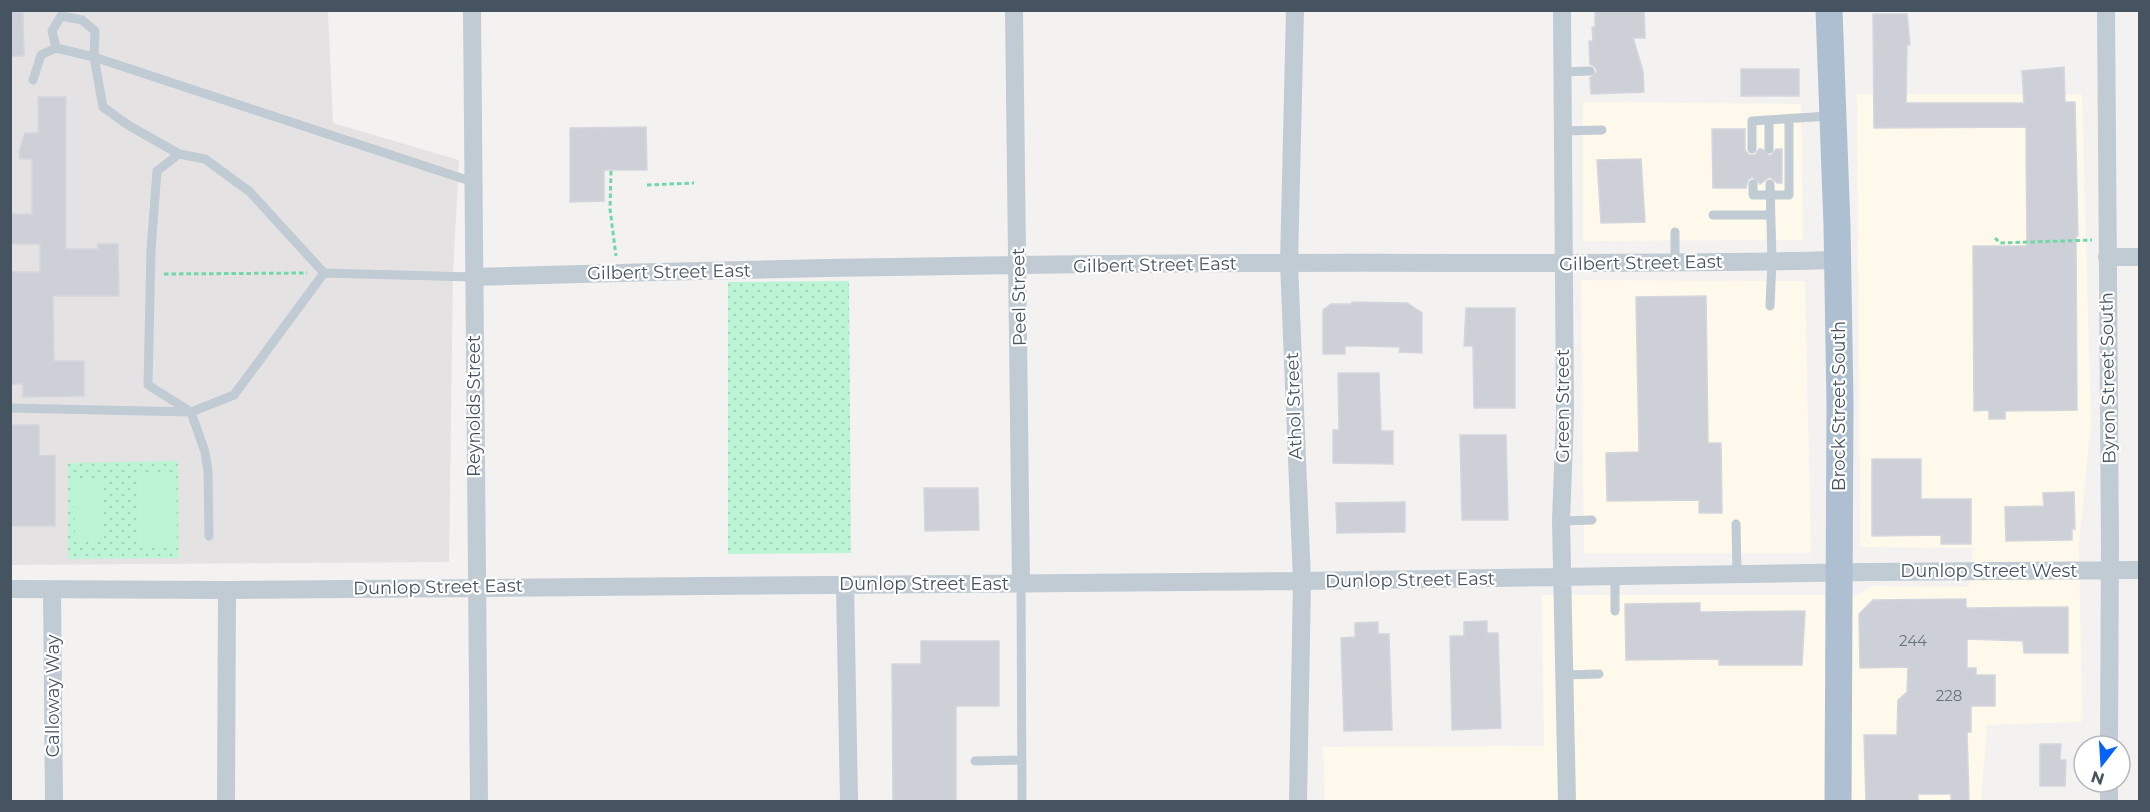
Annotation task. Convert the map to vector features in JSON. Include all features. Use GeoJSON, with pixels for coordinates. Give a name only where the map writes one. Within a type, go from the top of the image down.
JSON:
{"type":"FeatureCollection","features":[{"type":"Feature","properties":{"kind":"main road","name":"Brock Street South"},"geometry":{"type":"LineString","coordinates":[[1829,10],[1838,260],[1838,801]]}},
{"type":"Feature","properties":{"kind":"street","name":"Reynolds Street"},"geometry":{"type":"LineString","coordinates":[[472,10],[475,586],[479,801]]}},
{"type":"Feature","properties":{"kind":"street","name":"Peel Street"},"geometry":{"type":"LineString","coordinates":[[1014,10],[1021,583]]}},
{"type":"Feature","properties":{"kind":"street","name":"Athol Street"},"geometry":{"type":"LineString","coordinates":[[1295,10],[1289,263],[1302,581],[1298,801]]}},
{"type":"Feature","properties":{"kind":"street","name":"Green Street"},"geometry":{"type":"LineString","coordinates":[[1562,10],[1561,131],[1565,415],[1561,521],[1567,801]]}},
{"type":"Feature","properties":{"kind":"street","name":"Byron Street South"},"geometry":{"type":"LineString","coordinates":[[2106,10],[2109,734]]}},
{"type":"Feature","properties":{"kind":"street"},"geometry":{"type":"LineString","coordinates":[[2107,249],[2139,257]]}},
{"type":"Feature","properties":{"kind":"street","name":"Gilbert Street East"},"geometry":{"type":"LineString","coordinates":[[473,277],[1289,263],[1563,265],[1838,260]]}},
{"type":"Feature","properties":{"kind":"street","name":"Dunlop Street West"},"geometry":{"type":"LineString","coordinates":[[1838,572],[2139,570]]}},
{"type":"Feature","properties":{"kind":"street","name":"Dunlop Street East"},"geometry":{"type":"LineString","coordinates":[[10,589],[227,590],[475,586],[1564,579],[1838,572]]}},
{"type":"Feature","properties":{"kind":"street"},"geometry":{"type":"LineString","coordinates":[[845,584],[849,801]]}},
{"type":"Feature","properties":{"kind":"street","name":"Calloway Way"},"geometry":{"type":"LineString","coordinates":[[52,590],[54,801]]}},
{"type":"Feature","properties":{"kind":"street"},"geometry":{"type":"LineString","coordinates":[[226,801],[227,590]]}},
{"type":"Feature","properties":{"kind":"lane"},"geometry":{"type":"LineString","coordinates":[[56,48],[52,31],[61,16],[82,20],[95,31],[94,57],[103,107],[128,125],[179,154],[205,159],[250,192],[324,273],[473,277]]}},
{"type":"Feature","properties":{"kind":"lane"},"geometry":{"type":"LineString","coordinates":[[33,80],[41,55],[56,48],[94,57],[473,182]]}},
{"type":"Feature","properties":{"kind":"lane"},"geometry":{"type":"LineString","coordinates":[[1561,72],[1590,71]]}},
{"type":"Feature","properties":{"kind":"lane"},"geometry":{"type":"LineString","coordinates":[[1752,149],[1752,121],[1832,116]]}},
{"type":"Feature","properties":{"kind":"lane"},"geometry":{"type":"LineString","coordinates":[[1753,184],[1753,195],[1789,195],[1789,119]]}},
{"type":"Feature","properties":{"kind":"lane"},"geometry":{"type":"LineString","coordinates":[[1769,120],[1769,149]]}},
{"type":"Feature","properties":{"kind":"lane"},"geometry":{"type":"LineString","coordinates":[[1561,131],[1602,130]]}},
{"type":"Feature","properties":{"kind":"lane"},"geometry":{"type":"LineString","coordinates":[[179,154],[158,171],[150,274],[148,385],[191,412],[205,452],[208,471],[208,536]]}},
{"type":"Feature","properties":{"kind":"lane"},"geometry":{"type":"LineString","coordinates":[[1770,184],[1772,261],[1770,306]]}},
{"type":"Feature","properties":{"kind":"lane"},"geometry":{"type":"LineString","coordinates":[[1713,215],[1770,215]]}},
{"type":"Feature","properties":{"kind":"lane"},"geometry":{"type":"LineString","coordinates":[[1675,232],[1675,262]]}},
{"type":"Feature","properties":{"kind":"lane"},"geometry":{"type":"LineString","coordinates":[[10,408],[191,412],[234,395],[324,273]]}},
{"type":"Feature","properties":{"kind":"lane"},"geometry":{"type":"LineString","coordinates":[[1561,521],[1592,520]]}},
{"type":"Feature","properties":{"kind":"lane"},"geometry":{"type":"LineString","coordinates":[[1736,524],[1737,574]]}},
{"type":"Feature","properties":{"kind":"lane"},"geometry":{"type":"LineString","coordinates":[[1615,576],[1615,611]]}},
{"type":"Feature","properties":{"kind":"lane"},"geometry":{"type":"LineString","coordinates":[[1021,583],[1022,801]]}},
{"type":"Feature","properties":{"kind":"lane"},"geometry":{"type":"LineString","coordinates":[[1565,675],[1599,674]]}},
{"type":"Feature","properties":{"kind":"lane"},"geometry":{"type":"LineString","coordinates":[[975,761],[1022,760]]}},
{"type":"Feature","properties":{"kind":"path"},"geometry":{"type":"LineString","coordinates":[[610,171],[610,209],[618,273]]}},
{"type":"Feature","properties":{"kind":"path"},"geometry":{"type":"LineString","coordinates":[[647,185],[694,183]]}},
{"type":"Feature","properties":{"kind":"path"},"geometry":{"type":"LineString","coordinates":[[1995,238],[2000,243],[2107,249]]}},
{"type":"Feature","properties":{"kind":"path"},"geometry":{"type":"LineString","coordinates":[[150,274],[324,273]]}},
{"type":"Feature","properties":{"kind":"shaded area"},"geometry":{"type":"Polygon","coordinates":[[[10,11],[328,11],[333,123],[459,160],[453,274],[449,562],[11,565],[10,11]]]}},
{"type":"Feature","properties":{"kind":"shaded area"},"geometry":{"type":"Polygon","coordinates":[[[1857,94],[2082,94],[2091,424],[2079,545],[2082,722],[1987,725],[1981,802],[1325,801],[1323,747],[1544,746],[1542,595],[1857,595],[1873,586],[1969,587],[1973,548],[1860,547],[1857,94]]]}},
{"type":"Feature","properties":{"kind":"shaded area"},"geometry":{"type":"Polygon","coordinates":[[[1583,102],[1801,104],[1803,240],[1583,241],[1583,102]]]}},
{"type":"Feature","properties":{"kind":"shaded area"},"geometry":{"type":"Polygon","coordinates":[[[1581,280],[1805,281],[1811,553],[1584,553],[1581,280]]]}},
{"type":"Feature","properties":{"kind":"green space"},"geometry":{"type":"Polygon","coordinates":[[[849,281],[851,553],[728,554],[728,282],[849,281]]]}},
{"type":"Feature","properties":{"kind":"green space"},"geometry":{"type":"Polygon","coordinates":[[[178,461],[179,558],[68,559],[68,463],[178,461]]]}},
{"type":"Feature","properties":{"kind":"green space"},"geometry":{"type":"Polygon","coordinates":[[[176,472],[177,547],[137,547],[137,473],[176,472]]]}},
{"type":"Feature","properties":{"kind":"green space"},"geometry":{"type":"Polygon","coordinates":[[[74,479],[103,479],[104,541],[75,542],[74,479]]]}},
{"type":"Feature","properties":{"kind":"building"},"geometry":{"type":"Polygon","coordinates":[[[1644,10],[1645,38],[1633,38],[1643,71],[1644,92],[1591,94],[1590,78],[1597,71],[1590,64],[1589,41],[1593,41],[1592,27],[1595,27],[1595,11],[1644,10]]]}},
{"type":"Feature","properties":{"kind":"building"},"geometry":{"type":"Polygon","coordinates":[[[10,12],[23,12],[24,56],[10,56],[10,12]]]}},
{"type":"Feature","properties":{"kind":"building"},"geometry":{"type":"Polygon","coordinates":[[[1873,14],[1907,14],[1910,45],[1907,45],[1906,103],[2024,103],[2022,71],[2064,67],[2065,102],[2075,102],[2078,236],[2076,236],[2077,410],[2005,411],[2005,419],[1989,419],[1989,410],[1974,411],[1973,246],[2027,246],[2026,127],[1874,128],[1873,14]]]}},
{"type":"Feature","properties":{"kind":"building"},"geometry":{"type":"Polygon","coordinates":[[[1741,69],[1799,69],[1799,96],[1741,96],[1741,69]]]}},
{"type":"Feature","properties":{"kind":"building"},"geometry":{"type":"Polygon","coordinates":[[[38,97],[66,97],[66,249],[98,249],[98,244],[118,244],[119,296],[53,296],[54,361],[84,361],[84,396],[23,397],[23,384],[10,384],[10,272],[40,272],[40,244],[10,244],[10,214],[32,214],[32,159],[20,159],[19,152],[25,133],[38,133],[38,97]]]}},
{"type":"Feature","properties":{"kind":"building"},"geometry":{"type":"Polygon","coordinates":[[[646,127],[647,170],[604,170],[604,201],[570,202],[570,128],[646,127]]]}},
{"type":"Feature","properties":{"kind":"building"},"geometry":{"type":"Polygon","coordinates":[[[1712,129],[1745,129],[1745,150],[1749,155],[1755,155],[1759,149],[1762,149],[1770,156],[1776,149],[1782,149],[1782,183],[1777,183],[1770,177],[1760,184],[1752,177],[1748,180],[1746,188],[1713,188],[1712,129]]]}},
{"type":"Feature","properties":{"kind":"building"},"geometry":{"type":"Polygon","coordinates":[[[1641,159],[1645,222],[1601,223],[1597,160],[1641,159]]]}},
{"type":"Feature","properties":{"kind":"building"},"geometry":{"type":"Polygon","coordinates":[[[1706,296],[1708,443],[1721,443],[1722,513],[1699,513],[1699,500],[1607,501],[1606,453],[1639,452],[1636,297],[1706,296]]]}},
{"type":"Feature","properties":{"kind":"building"},"geometry":{"type":"Polygon","coordinates":[[[1352,302],[1407,303],[1422,313],[1422,353],[1399,352],[1400,347],[1345,346],[1345,354],[1323,354],[1323,310],[1331,304],[1352,304],[1352,302]]]}},
{"type":"Feature","properties":{"kind":"building"},"geometry":{"type":"Polygon","coordinates":[[[1466,308],[1515,308],[1515,408],[1474,408],[1473,346],[1464,346],[1466,308]]]}},
{"type":"Feature","properties":{"kind":"building"},"geometry":{"type":"Polygon","coordinates":[[[1338,373],[1379,373],[1381,431],[1393,431],[1393,464],[1333,463],[1333,430],[1339,430],[1338,373]]]}},
{"type":"Feature","properties":{"kind":"building"},"geometry":{"type":"Polygon","coordinates":[[[10,425],[39,425],[39,456],[55,455],[55,526],[10,526],[10,425]]]}},
{"type":"Feature","properties":{"kind":"building"},"geometry":{"type":"Polygon","coordinates":[[[1460,435],[1506,435],[1508,520],[1462,520],[1460,435]]]}},
{"type":"Feature","properties":{"kind":"building"},"geometry":{"type":"Polygon","coordinates":[[[1872,459],[1921,459],[1921,499],[1971,499],[1971,544],[1941,544],[1941,535],[1872,536],[1872,459]]]}},
{"type":"Feature","properties":{"kind":"building"},"geometry":{"type":"Polygon","coordinates":[[[924,488],[978,488],[979,530],[925,531],[924,488]]]}},
{"type":"Feature","properties":{"kind":"building"},"geometry":{"type":"Polygon","coordinates":[[[2074,492],[2075,529],[2072,529],[2072,540],[2006,541],[2005,507],[2044,506],[2043,493],[2074,492]]]}},
{"type":"Feature","properties":{"kind":"building"},"geometry":{"type":"Polygon","coordinates":[[[1405,502],[1405,532],[1337,533],[1336,503],[1405,502]]]}},
{"type":"Feature","properties":{"kind":"building"},"geometry":{"type":"Polygon","coordinates":[[[1966,599],[1966,608],[2068,607],[2068,653],[2024,653],[2023,641],[1967,639],[1967,668],[1976,668],[1976,675],[1995,675],[1995,706],[1971,706],[1971,732],[1967,732],[1969,801],[1951,801],[1951,794],[1918,794],[1918,801],[1866,801],[1864,735],[1897,735],[1898,700],[1907,692],[1908,667],[1860,668],[1859,614],[1873,600],[1966,599]]]}},
{"type":"Feature","properties":{"kind":"building"},"geometry":{"type":"Polygon","coordinates":[[[1700,603],[1700,612],[1805,611],[1802,665],[1719,665],[1719,659],[1626,660],[1625,604],[1700,603]]]}},
{"type":"Feature","properties":{"kind":"building"},"geometry":{"type":"Polygon","coordinates":[[[1487,621],[1487,633],[1498,633],[1501,728],[1452,730],[1450,636],[1464,636],[1464,622],[1487,621]]]}},
{"type":"Feature","properties":{"kind":"building"},"geometry":{"type":"Polygon","coordinates":[[[1378,622],[1378,634],[1389,634],[1392,730],[1344,731],[1341,638],[1355,637],[1355,623],[1378,622]]]}},
{"type":"Feature","properties":{"kind":"building"},"geometry":{"type":"Polygon","coordinates":[[[921,641],[999,641],[999,706],[956,706],[956,801],[893,801],[892,664],[921,664],[921,641]]]}},
{"type":"Feature","properties":{"kind":"building"},"geometry":{"type":"Polygon","coordinates":[[[2040,744],[2061,744],[2060,760],[2066,760],[2065,786],[2040,786],[2040,744]]]}}]}
